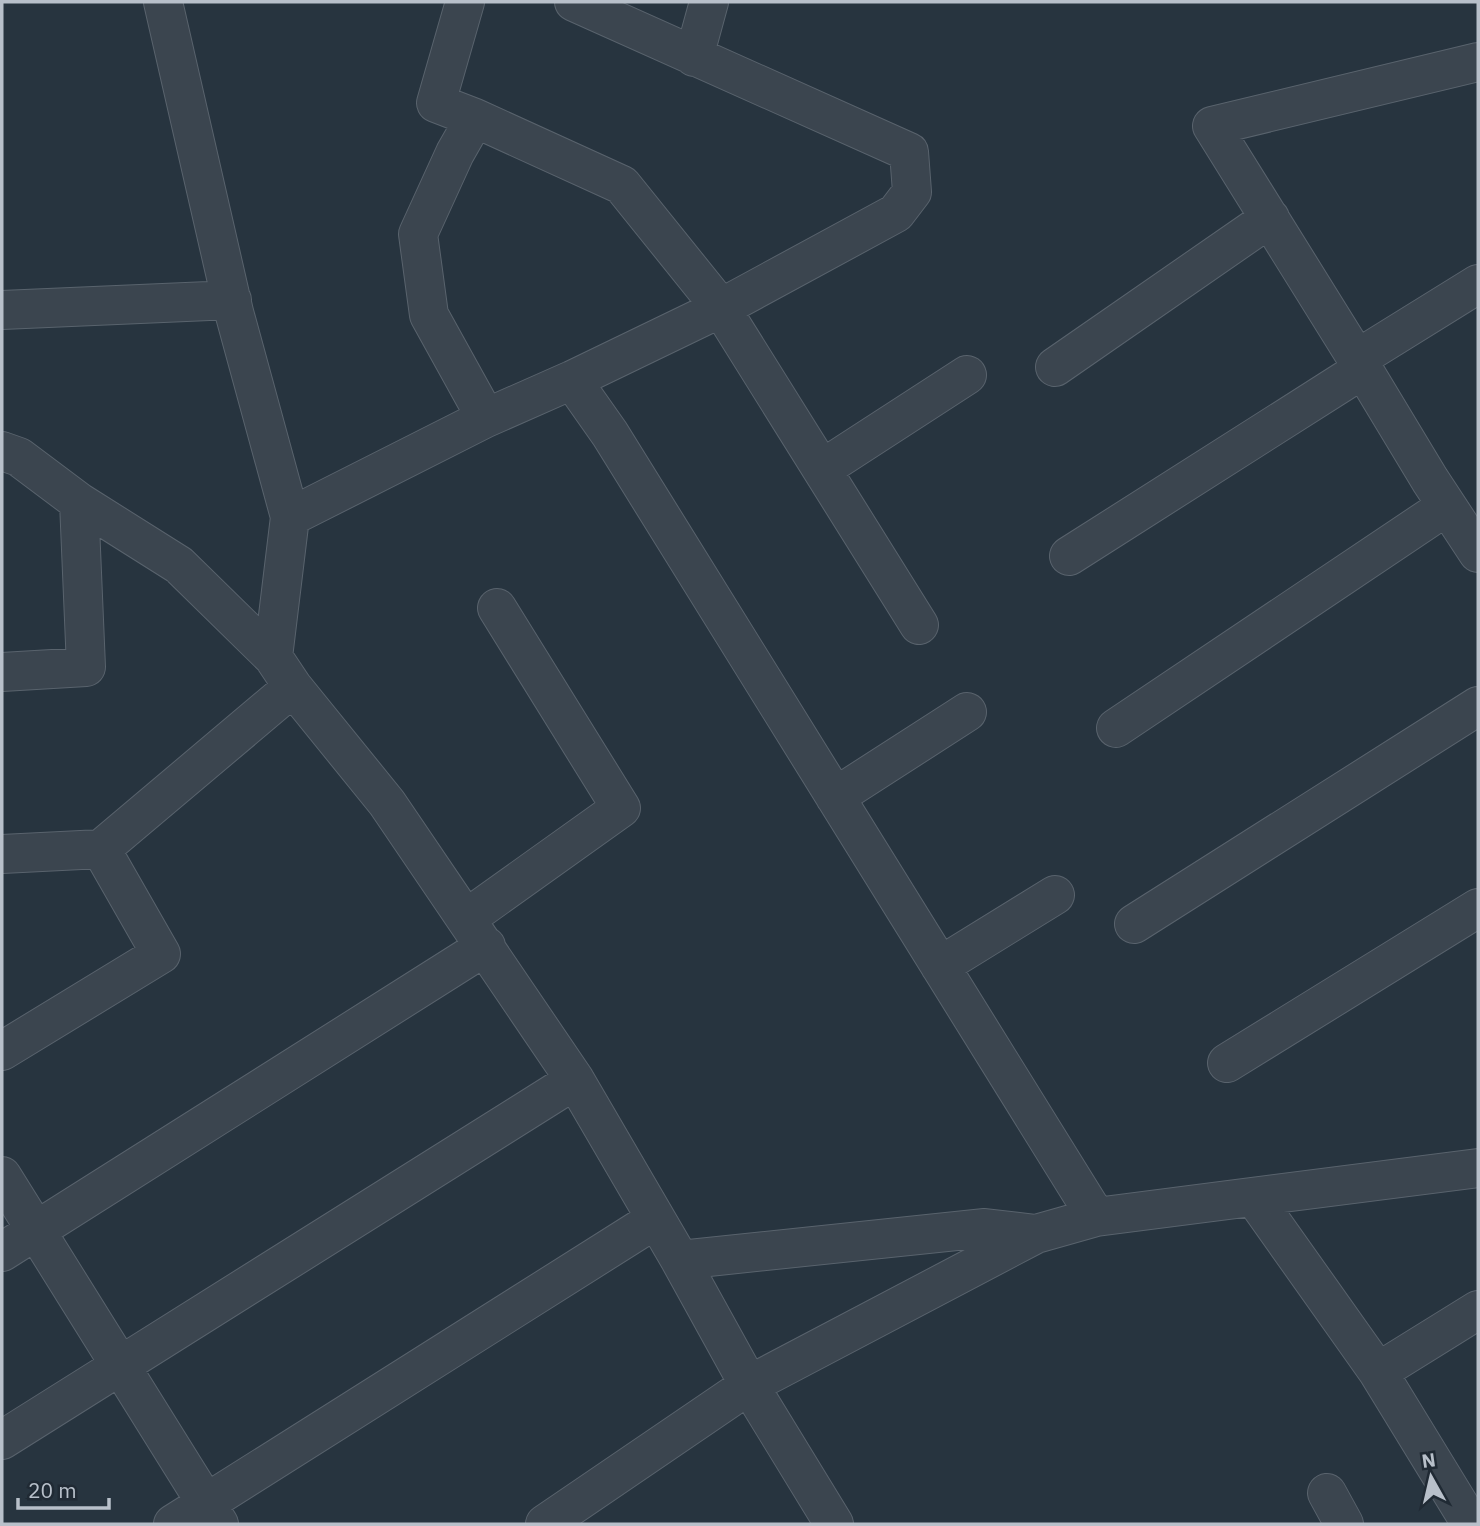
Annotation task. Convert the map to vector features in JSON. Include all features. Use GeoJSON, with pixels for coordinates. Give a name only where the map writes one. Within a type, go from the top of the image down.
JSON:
{"type":"FeatureCollection","features":[{"type":"Feature","properties":{"kind":"street"},"geometry":{"type":"LineString","coordinates":[[2,854],[101,849],[283,672],[290,517],[232,300],[163,2]]}},
{"type":"Feature","properties":{"kind":"street"},"geometry":{"type":"LineString","coordinates":[[465,2],[436,103],[622,184],[721,307],[919,625]]}},
{"type":"Feature","properties":{"kind":"street"},"geometry":{"type":"LineString","coordinates":[[290,517],[486,418],[572,380],[721,307],[896,213],[912,192],[909,152],[573,2]]}},
{"type":"Feature","properties":{"kind":"street"},"geometry":{"type":"LineString","coordinates":[[694,57],[709,2]]}},
{"type":"Feature","properties":{"kind":"street"},"geometry":{"type":"LineString","coordinates":[[1478,62],[1212,126],[1430,480],[1478,553]]}},
{"type":"Feature","properties":{"kind":"street"},"geometry":{"type":"LineString","coordinates":[[475,118],[455,153],[418,234],[429,315],[486,418]]}},
{"type":"Feature","properties":{"kind":"street"},"geometry":{"type":"LineString","coordinates":[[1055,367],[1270,218]]}},
{"type":"Feature","properties":{"kind":"street"},"geometry":{"type":"LineString","coordinates":[[1069,556],[1478,284]]}},
{"type":"Feature","properties":{"kind":"street"},"geometry":{"type":"LineString","coordinates":[[2,310],[232,300]]}},
{"type":"Feature","properties":{"kind":"street"},"geometry":{"type":"LineString","coordinates":[[822,469],[967,375]]}},
{"type":"Feature","properties":{"kind":"street"},"geometry":{"type":"LineString","coordinates":[[572,380],[610,434],[1096,1217]]}},
{"type":"Feature","properties":{"kind":"street"},"geometry":{"type":"LineString","coordinates":[[2,451],[19,457],[79,502],[178,565],[283,672],[387,803],[575,1080],[680,1260],[748,1385],[834,1524]]}},
{"type":"Feature","properties":{"kind":"street"},"geometry":{"type":"LineString","coordinates":[[2,672],[86,667],[79,502]]}},
{"type":"Feature","properties":{"kind":"street"},"geometry":{"type":"LineString","coordinates":[[1116,729],[1447,506]]}},
{"type":"Feature","properties":{"kind":"street"},"geometry":{"type":"LineString","coordinates":[[2,1252],[476,932],[621,808],[497,608]]}},
{"type":"Feature","properties":{"kind":"street"},"geometry":{"type":"LineString","coordinates":[[1134,924],[1478,706]]}},
{"type":"Feature","properties":{"kind":"street"},"geometry":{"type":"LineString","coordinates":[[835,797],[967,712]]}},
{"type":"Feature","properties":{"kind":"street"},"geometry":{"type":"LineString","coordinates":[[2,1051],[161,954],[101,849]]}},
{"type":"Feature","properties":{"kind":"street"},"geometry":{"type":"LineString","coordinates":[[940,966],[1055,895]]}},
{"type":"Feature","properties":{"kind":"street"},"geometry":{"type":"LineString","coordinates":[[1227,1063],[1478,908]]}},
{"type":"Feature","properties":{"kind":"street"},"geometry":{"type":"LineString","coordinates":[[2,1440],[575,1080]]}},
{"type":"Feature","properties":{"kind":"street"},"geometry":{"type":"LineString","coordinates":[[545,1524],[748,1385],[1036,1234],[1096,1217],[1478,1168]]}},
{"type":"Feature","properties":{"kind":"street"},"geometry":{"type":"LineString","coordinates":[[2,1176],[212,1514]]}},
{"type":"Feature","properties":{"kind":"street"},"geometry":{"type":"LineString","coordinates":[[1254,1197],[1378,1372],[1466,1517]]}},
{"type":"Feature","properties":{"kind":"street"},"geometry":{"type":"LineString","coordinates":[[173,1524],[212,1514],[656,1219]]}},
{"type":"Feature","properties":{"kind":"street"},"geometry":{"type":"LineString","coordinates":[[680,1260],[985,1228],[1036,1234]]}},
{"type":"Feature","properties":{"kind":"street"},"geometry":{"type":"LineString","coordinates":[[1378,1372],[1478,1310]]}}]}
